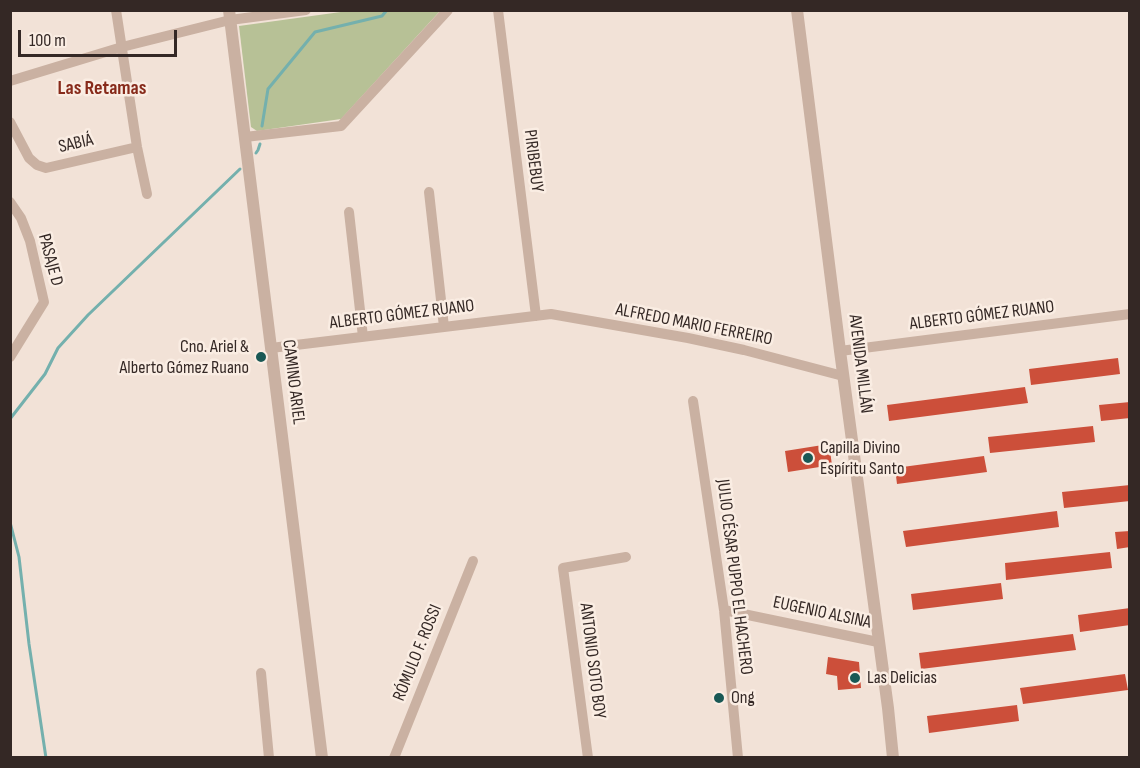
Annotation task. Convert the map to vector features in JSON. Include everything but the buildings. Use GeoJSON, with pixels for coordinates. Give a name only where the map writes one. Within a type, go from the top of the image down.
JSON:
{"type":"FeatureCollection","features":[{"type":"Feature","properties":{"kind":"street"},"geometry":{"type":"LineString","coordinates":[[116,10],[137,147],[147,194]]}},
{"type":"Feature","properties":{"kind":"street"},"geometry":{"type":"LineString","coordinates":[[10,81],[230,15],[306,10]]}},
{"type":"Feature","properties":{"kind":"street"},"geometry":{"type":"LineString","coordinates":[[245,137],[341,126],[448,10]]}},
{"type":"Feature","properties":{"kind":"street","name":"PIRIBEBUY"},"geometry":{"type":"LineString","coordinates":[[498,10],[536,316]]}},
{"type":"Feature","properties":{"kind":"street","name":"AVENIDA MILLÁN"},"geometry":{"type":"LineString","coordinates":[[797,10],[893,758]]}},
{"type":"Feature","properties":{"kind":"street","name":"CAMINO ARIEL"},"geometry":{"type":"LineString","coordinates":[[230,15],[322,758]]}},
{"type":"Feature","properties":{"kind":"street","name":"SABIÁ"},"geometry":{"type":"LineString","coordinates":[[10,122],[29,158],[37,165],[46,168],[137,147]]}},
{"type":"Feature","properties":{"kind":"street"},"geometry":{"type":"LineString","coordinates":[[429,192],[444,327]]}},
{"type":"Feature","properties":{"kind":"street","name":"PASAJE D"},"geometry":{"type":"LineString","coordinates":[[10,201],[21,218],[30,241],[44,302],[10,357]]}},
{"type":"Feature","properties":{"kind":"street"},"geometry":{"type":"LineString","coordinates":[[349,212],[363,337]]}},
{"type":"Feature","properties":{"kind":"street","name":"ALFREDO MARIO FERREIRO"},"geometry":{"type":"LineString","coordinates":[[536,316],[550,314],[688,338],[843,376]]}},
{"type":"Feature","properties":{"kind":"street","name":"ALBERTO GÓMEZ RUANO"},"geometry":{"type":"LineString","coordinates":[[840,351],[1130,314]]}},
{"type":"Feature","properties":{"kind":"street","name":"ALBERTO GÓMEZ RUANO"},"geometry":{"type":"LineString","coordinates":[[271,348],[536,316]]}},
{"type":"Feature","properties":{"kind":"street","name":"JULIO CÉSAR PUPPO EL HACHERO"},"geometry":{"type":"LineString","coordinates":[[693,401],[724,610],[738,758]]}},
{"type":"Feature","properties":{"kind":"street","name":"ANTONIO SOTO BOY"},"geometry":{"type":"LineString","coordinates":[[588,758],[563,568],[626,556]]}},
{"type":"Feature","properties":{"kind":"street","name":"RÓMULO F. ROSSI"},"geometry":{"type":"LineString","coordinates":[[394,758],[473,561]]}},
{"type":"Feature","properties":{"kind":"street","name":"EUGENIO ALSINA"},"geometry":{"type":"LineString","coordinates":[[724,610],[878,642]]}},
{"type":"Feature","properties":{"kind":"street"},"geometry":{"type":"LineString","coordinates":[[261,673],[269,758]]}},
{"type":"Feature","properties":{"kind":"green space"},"geometry":{"type":"Polygon","coordinates":[[[348,11],[440,11],[341,119],[257,131],[251,127],[239,26],[348,11]]]}},
{"type":"Feature","properties":{"kind":"waterway"},"geometry":{"type":"LineString","coordinates":[[262,126],[268,89],[315,32],[382,16],[387,10]]}},
{"type":"Feature","properties":{"kind":"waterway"},"geometry":{"type":"LineString","coordinates":[[256,153],[260,144]]}},
{"type":"Feature","properties":{"kind":"waterway"},"geometry":{"type":"LineString","coordinates":[[10,419],[45,374],[58,348],[88,315],[240,169]]}},
{"type":"Feature","properties":{"kind":"waterway"},"geometry":{"type":"LineString","coordinates":[[10,522],[19,557],[46,758]]}},
{"type":"Feature","properties":{"kind":"place","name":"Cno. Ariel & Alberto Gómez Ruano"},"geometry":{"type":"Point","coordinates":[261,357]}},
{"type":"Feature","properties":{"kind":"place","name":"Capilla Divino Espíritu Santo"},"geometry":{"type":"Point","coordinates":[808,458]}},
{"type":"Feature","properties":{"kind":"place","name":"Las Delicias"},"geometry":{"type":"Point","coordinates":[855,678]}},
{"type":"Feature","properties":{"kind":"place","name":"Ong"},"geometry":{"type":"Point","coordinates":[719,698]}},
{"type":"Feature","properties":{"kind":"district","name":"Las Retamas"},"geometry":{"type":"Point","coordinates":[102,89]}}]}
